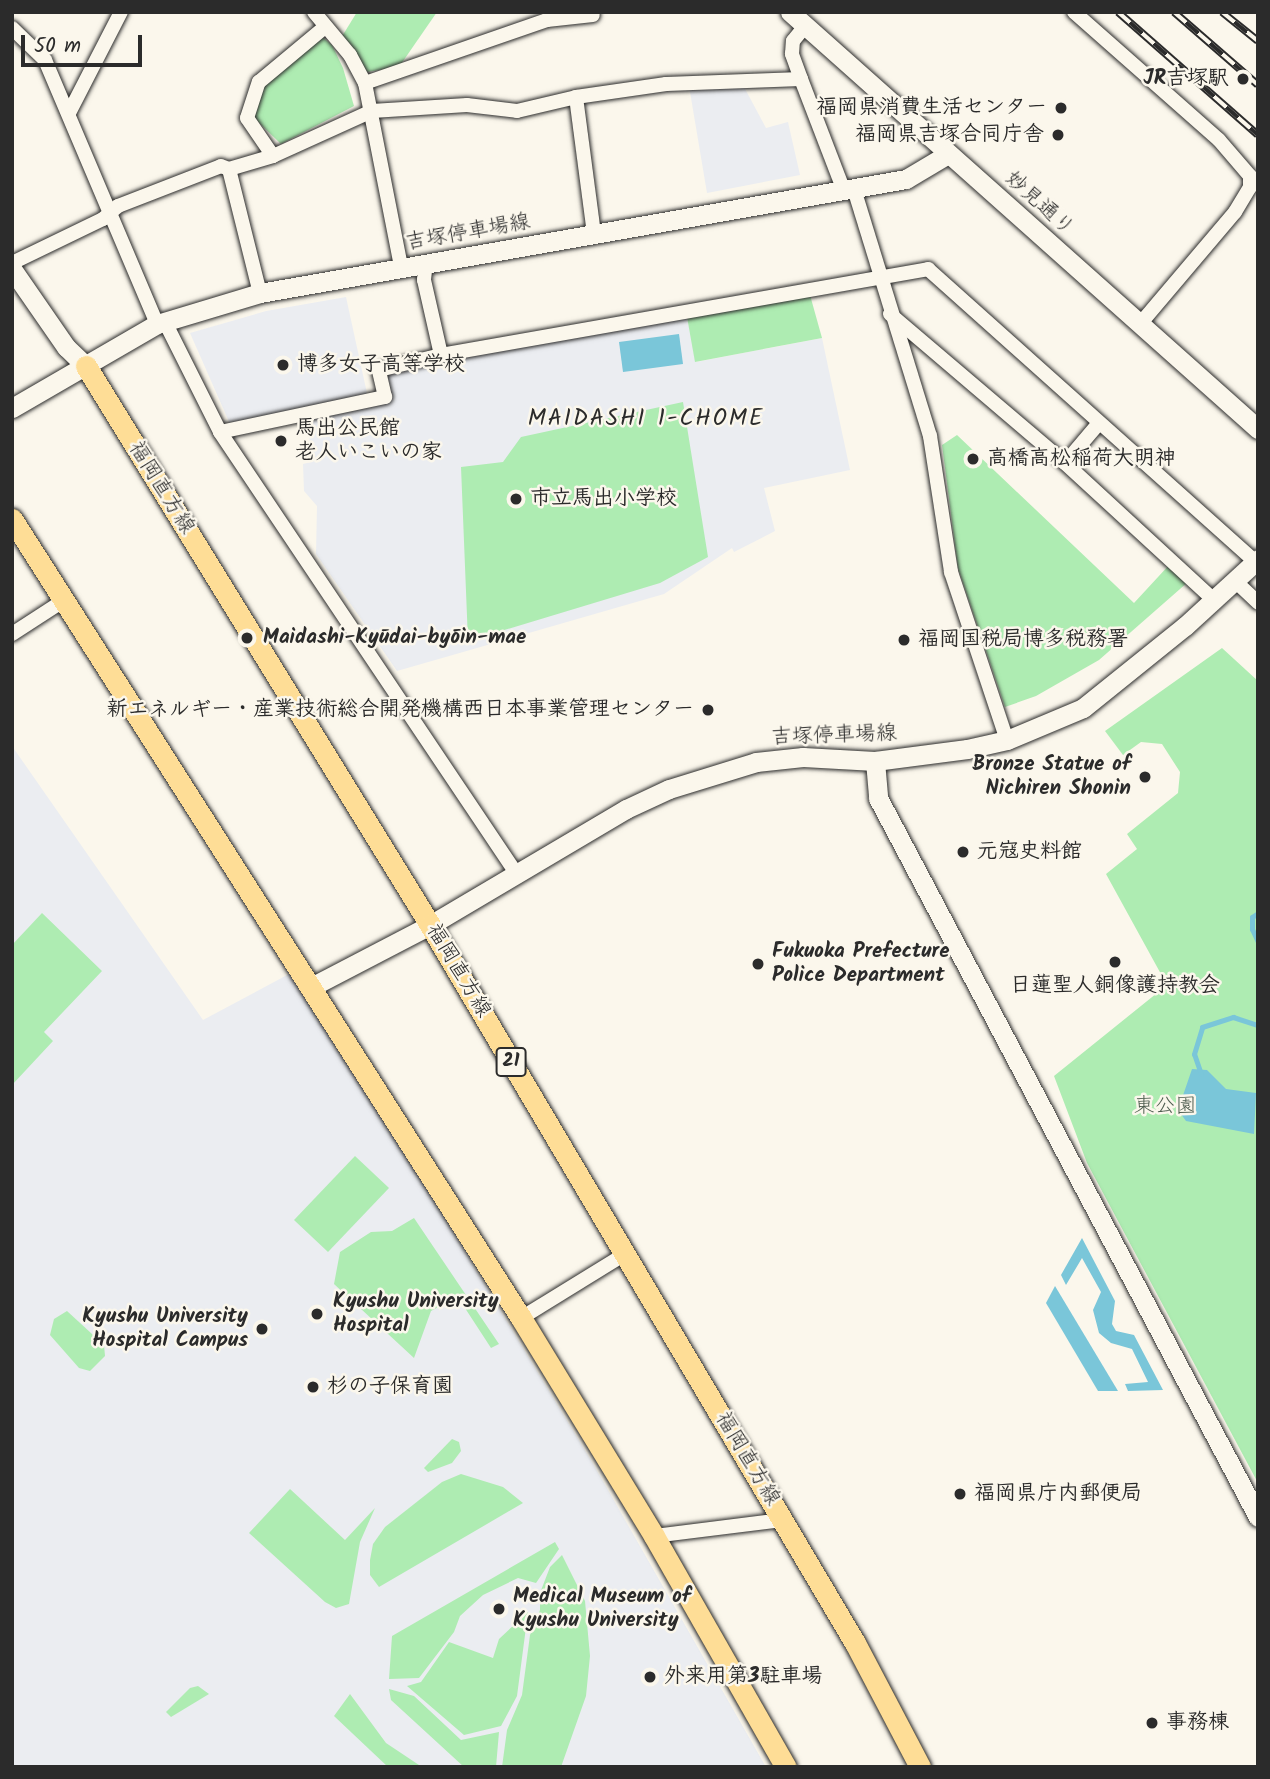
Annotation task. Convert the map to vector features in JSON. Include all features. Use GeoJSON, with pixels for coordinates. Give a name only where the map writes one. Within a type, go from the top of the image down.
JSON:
{"type":"FeatureCollection","features":[{"type":"Feature","properties":{"kind":"main road","name":"妙見通り"},"geometry":{"type":"LineString","coordinates":[[790,12],[1258,429]]}},
{"type":"Feature","properties":{"kind":"main road","name":"吉塚停車場線"},"geometry":{"type":"LineString","coordinates":[[12,408],[161,323],[260,293],[906,179],[948,154]]}},
{"type":"Feature","properties":{"kind":"main road"},"geometry":{"type":"LineString","coordinates":[[12,269],[66,347],[86,366]]}},
{"type":"Feature","properties":{"kind":"main road","name":"福岡直方線"},"geometry":{"type":"LineString","coordinates":[[86,366],[430,925],[855,1643],[920,1767]]}},
{"type":"Feature","properties":{"kind":"main road"},"geometry":{"type":"LineString","coordinates":[[12,519],[66,599],[522,1318],[654,1536],[786,1767]]}},
{"type":"Feature","properties":{"kind":"main road","name":"吉塚停車場線"},"geometry":{"type":"LineString","coordinates":[[313,986],[430,925],[626,809],[696,781],[756,762],[803,757],[875,761],[1007,740],[1083,708],[1256,560]]}},
{"type":"Feature","properties":{"kind":"main road"},"geometry":{"type":"LineString","coordinates":[[875,761],[877,798],[1258,1517]]}},
{"type":"Feature","properties":{"kind":"street"},"geometry":{"type":"LineString","coordinates":[[69,113],[121,12]]}},
{"type":"Feature","properties":{"kind":"street"},"geometry":{"type":"LineString","coordinates":[[314,12],[350,55],[365,83],[401,267]]}},
{"type":"Feature","properties":{"kind":"street"},"geometry":{"type":"LineString","coordinates":[[1074,12],[1219,140],[1250,176],[1250,187],[1229,220],[1140,324]]}},
{"type":"Feature","properties":{"kind":"street"},"geometry":{"type":"LineString","coordinates":[[365,83],[547,20],[593,15]]}},
{"type":"Feature","properties":{"kind":"street"},"geometry":{"type":"LineString","coordinates":[[273,156],[247,118],[259,82],[325,26]]}},
{"type":"Feature","properties":{"kind":"street"},"geometry":{"type":"LineString","coordinates":[[805,26],[793,41],[792,54],[849,190],[930,436],[951,572],[1007,740]]}},
{"type":"Feature","properties":{"kind":"street"},"geometry":{"type":"LineString","coordinates":[[12,28],[45,60],[161,323],[220,432],[516,873]]}},
{"type":"Feature","properties":{"kind":"street"},"geometry":{"type":"LineString","coordinates":[[12,263],[112,212],[221,166],[229,169],[273,156],[372,111],[467,105],[517,111],[576,97],[666,85],[801,79]]}},
{"type":"Feature","properties":{"kind":"street"},"geometry":{"type":"LineString","coordinates":[[576,97],[594,234]]}},
{"type":"Feature","properties":{"kind":"street"},"geometry":{"type":"LineString","coordinates":[[229,169],[260,293]]}},
{"type":"Feature","properties":{"kind":"street"},"geometry":{"type":"LineString","coordinates":[[426,263],[424,280],[441,355]]}},
{"type":"Feature","properties":{"kind":"street"},"geometry":{"type":"LineString","coordinates":[[220,432],[384,397],[379,370],[441,355],[928,270],[1256,560]]}},
{"type":"Feature","properties":{"kind":"street"},"geometry":{"type":"LineString","coordinates":[[890,314],[1065,463],[1213,599]]}},
{"type":"Feature","properties":{"kind":"street"},"geometry":{"type":"LineString","coordinates":[[1065,463],[1099,423]]}},
{"type":"Feature","properties":{"kind":"street"},"geometry":{"type":"LineString","coordinates":[[1234,580],[1258,603]]}},
{"type":"Feature","properties":{"kind":"street"},"geometry":{"type":"LineString","coordinates":[[12,634],[66,599]]}},
{"type":"Feature","properties":{"kind":"street"},"geometry":{"type":"LineString","coordinates":[[522,1318],[625,1254]]}},
{"type":"Feature","properties":{"kind":"street"},"geometry":{"type":"LineString","coordinates":[[654,1536],[783,1520]]}},
{"type":"Feature","properties":{"kind":"shaded area"},"geometry":{"type":"Polygon","coordinates":[[[743,85],[766,128],[788,122],[800,175],[707,193],[689,86],[743,85]]]}},
{"type":"Feature","properties":{"kind":"shaded area","name":"博多女子高等学校"},"geometry":{"type":"Polygon","coordinates":[[[346,297],[368,398],[230,424],[190,333],[266,311],[346,297]]]}},
{"type":"Feature","properties":{"kind":"shaded area","name":"市立馬出小学校"},"geometry":{"type":"Polygon","coordinates":[[[687,317],[696,362],[822,338],[850,470],[764,488],[775,531],[734,552],[732,548],[664,594],[397,671],[316,554],[317,506],[304,491],[303,464],[311,462],[308,416],[389,398],[387,372],[687,317]]]}},
{"type":"Feature","properties":{"kind":"shaded area","name":"Kyushu University Hospital Campus"},"geometry":{"type":"Polygon","coordinates":[[[12,746],[203,1020],[289,974],[431,1196],[592,1462],[766,1767],[12,1767],[12,746]]]}},
{"type":"Feature","properties":{"kind":"green space"},"geometry":{"type":"Polygon","coordinates":[[[357,12],[437,12],[399,67],[367,72],[341,38],[357,12]]]}},
{"type":"Feature","properties":{"kind":"green space"},"geometry":{"type":"Polygon","coordinates":[[[321,36],[332,45],[343,68],[354,106],[281,144],[252,116],[262,84],[321,36]]]}},
{"type":"Feature","properties":{"kind":"green space"},"geometry":{"type":"Polygon","coordinates":[[[810,295],[822,338],[695,362],[687,317],[810,295]]]}},
{"type":"Feature","properties":{"kind":"green space"},"geometry":{"type":"Polygon","coordinates":[[[683,402],[708,557],[660,583],[468,641],[461,467],[503,462],[521,437],[683,402]]]}},
{"type":"Feature","properties":{"kind":"green space"},"geometry":{"type":"Polygon","coordinates":[[[957,435],[1134,603],[1170,564],[1188,582],[1099,660],[1036,696],[1005,707],[958,568],[942,445],[957,435]]]}},
{"type":"Feature","properties":{"kind":"green space","name":"東公園"},"geometry":{"type":"Polygon","coordinates":[[[1222,648],[1258,681],[1258,1483],[1087,1163],[1054,1076],[1167,985],[1106,874],[1137,849],[1127,834],[1178,793],[1180,772],[1162,744],[1141,742],[1123,755],[1105,731],[1222,648]]]}},
{"type":"Feature","properties":{"kind":"green space"},"geometry":{"type":"Polygon","coordinates":[[[42,913],[102,971],[44,1032],[53,1041],[12,1085],[12,945],[42,913]]]}},
{"type":"Feature","properties":{"kind":"green space"},"geometry":{"type":"Polygon","coordinates":[[[355,1156],[389,1188],[328,1252],[294,1220],[355,1156]]]}},
{"type":"Feature","properties":{"kind":"green space"},"geometry":{"type":"Polygon","coordinates":[[[414,1218],[499,1344],[491,1348],[463,1305],[451,1300],[431,1311],[414,1358],[334,1284],[340,1252],[371,1232],[392,1231],[414,1218]]]}},
{"type":"Feature","properties":{"kind":"green space"},"geometry":{"type":"Polygon","coordinates":[[[67,1311],[104,1345],[105,1356],[90,1371],[79,1368],[50,1335],[54,1319],[67,1311]]]}},
{"type":"Feature","properties":{"kind":"green space"},"geometry":{"type":"Polygon","coordinates":[[[452,1439],[459,1442],[461,1451],[452,1463],[428,1472],[424,1468],[452,1439]]]}},
{"type":"Feature","properties":{"kind":"green space"},"geometry":{"type":"Polygon","coordinates":[[[461,1474],[503,1487],[523,1503],[379,1587],[370,1575],[370,1560],[373,1544],[385,1527],[442,1482],[461,1474]]]}},
{"type":"Feature","properties":{"kind":"green space"},"geometry":{"type":"Polygon","coordinates":[[[290,1489],[345,1540],[375,1508],[360,1542],[349,1604],[336,1608],[325,1602],[249,1533],[290,1489]]]}},
{"type":"Feature","properties":{"kind":"green space"},"geometry":{"type":"Polygon","coordinates":[[[555,1542],[559,1549],[536,1583],[518,1578],[483,1595],[460,1616],[454,1632],[419,1678],[389,1679],[392,1636],[555,1542]]]}},
{"type":"Feature","properties":{"kind":"green space"},"geometry":{"type":"Polygon","coordinates":[[[562,1555],[585,1601],[590,1656],[586,1696],[561,1767],[502,1767],[507,1730],[522,1695],[530,1635],[540,1610],[540,1593],[550,1567],[562,1555]]]}},
{"type":"Feature","properties":{"kind":"green space"},"geometry":{"type":"Polygon","coordinates":[[[528,1612],[517,1696],[501,1726],[464,1735],[407,1686],[421,1682],[449,1642],[493,1658],[499,1639],[528,1612]]]}},
{"type":"Feature","properties":{"kind":"green space"},"geometry":{"type":"Polygon","coordinates":[[[198,1686],[209,1694],[171,1717],[166,1712],[190,1688],[198,1686]]]}},
{"type":"Feature","properties":{"kind":"green space"},"geometry":{"type":"Polygon","coordinates":[[[389,1689],[414,1696],[461,1740],[499,1732],[496,1767],[464,1767],[391,1700],[389,1689]]]}},
{"type":"Feature","properties":{"kind":"green space"},"geometry":{"type":"Polygon","coordinates":[[[350,1694],[386,1743],[422,1767],[388,1767],[334,1716],[350,1694]]]}},
{"type":"Feature","properties":{"kind":"water"},"geometry":{"type":"Polygon","coordinates":[[[679,334],[683,364],[623,372],[619,342],[679,334]]]}},
{"type":"Feature","properties":{"kind":"water"},"geometry":{"type":"Polygon","coordinates":[[[1192,1069],[1207,1070],[1226,1089],[1256,1093],[1254,1134],[1186,1121],[1178,1110],[1192,1069]]]}},
{"type":"Feature","properties":{"kind":"water"},"geometry":{"type":"Polygon","coordinates":[[[1082,1238],[1115,1301],[1112,1324],[1116,1331],[1134,1335],[1163,1390],[1128,1391],[1125,1384],[1148,1382],[1132,1349],[1111,1343],[1099,1333],[1093,1310],[1101,1292],[1082,1258],[1066,1285],[1061,1275],[1082,1238]]]}},
{"type":"Feature","properties":{"kind":"water"},"geometry":{"type":"Polygon","coordinates":[[[1055,1286],[1118,1391],[1098,1391],[1046,1303],[1055,1286]]]}},
{"type":"Feature","properties":{"kind":"waterway"},"geometry":{"type":"LineString","coordinates":[[1258,913],[1252,917],[1252,929],[1258,942]]}},
{"type":"Feature","properties":{"kind":"waterway"},"geometry":{"type":"LineString","coordinates":[[1201,1074],[1194,1054],[1202,1027],[1233,1017],[1258,1025]]}},
{"type":"Feature","properties":{"kind":"railway"},"geometry":{"type":"LineString","coordinates":[[1118,12],[1258,135]]}},
{"type":"Feature","properties":{"kind":"railway"},"geometry":{"type":"LineString","coordinates":[[1174,12],[1258,85]]}},
{"type":"Feature","properties":{"kind":"railway"},"geometry":{"type":"LineString","coordinates":[[1222,12],[1258,41]]}},
{"type":"Feature","properties":{"kind":"place","name":"JR吉塚駅"},"geometry":{"type":"Point","coordinates":[1243,79]}},
{"type":"Feature","properties":{"kind":"place","name":"福岡県消費生活センター"},"geometry":{"type":"Point","coordinates":[1061,108]}},
{"type":"Feature","properties":{"kind":"place","name":"福岡県吉塚合同庁舎"},"geometry":{"type":"Point","coordinates":[1058,135]}},
{"type":"Feature","properties":{"kind":"place","name":"博多女子高等学校"},"geometry":{"type":"Point","coordinates":[283,365]}},
{"type":"Feature","properties":{"kind":"place","name":"馬出公民館 老人いこいの家"},"geometry":{"type":"Point","coordinates":[281,441]}},
{"type":"Feature","properties":{"kind":"place","name":"高橋高松稲荷大明神"},"geometry":{"type":"Point","coordinates":[973,459]}},
{"type":"Feature","properties":{"kind":"place","name":"市立馬出小学校"},"geometry":{"type":"Point","coordinates":[516,499]}},
{"type":"Feature","properties":{"kind":"place","name":"Maidashi-Kyūdai-byōin-mae"},"geometry":{"type":"Point","coordinates":[247,638]}},
{"type":"Feature","properties":{"kind":"place","name":"福岡国税局博多税務署"},"geometry":{"type":"Point","coordinates":[904,640]}},
{"type":"Feature","properties":{"kind":"place","name":"新エネルギー・産業技術総合開発機構西日本事業管理センター"},"geometry":{"type":"Point","coordinates":[708,710]}},
{"type":"Feature","properties":{"kind":"place","name":"Bronze Statue of Nichiren Shonin"},"geometry":{"type":"Point","coordinates":[1145,777]}},
{"type":"Feature","properties":{"kind":"place","name":"元寇史料館"},"geometry":{"type":"Point","coordinates":[963,852]}},
{"type":"Feature","properties":{"kind":"place","name":"日蓮聖人銅像護持教会"},"geometry":{"type":"Point","coordinates":[1115,962]}},
{"type":"Feature","properties":{"kind":"place","name":"Fukuoka Prefecture Police Department"},"geometry":{"type":"Point","coordinates":[758,964]}},
{"type":"Feature","properties":{"kind":"place","name":"Kyushu University Hospital"},"geometry":{"type":"Point","coordinates":[317,1314]}},
{"type":"Feature","properties":{"kind":"place","name":"Kyushu University Hospital Campus"},"geometry":{"type":"Point","coordinates":[262,1329]}},
{"type":"Feature","properties":{"kind":"place","name":"杉の子保育園"},"geometry":{"type":"Point","coordinates":[313,1387]}},
{"type":"Feature","properties":{"kind":"place","name":"福岡県庁内郵便局"},"geometry":{"type":"Point","coordinates":[960,1494]}},
{"type":"Feature","properties":{"kind":"place","name":"Medical Museum of Kyushu University"},"geometry":{"type":"Point","coordinates":[499,1609]}},
{"type":"Feature","properties":{"kind":"place","name":"外来用第3駐車場"},"geometry":{"type":"Point","coordinates":[650,1677]}},
{"type":"Feature","properties":{"kind":"place","name":"事務棟"},"geometry":{"type":"Point","coordinates":[1152,1723]}},
{"type":"Feature","properties":{"kind":"district","name":"MAIDASHI 1-CHOME"},"geometry":{"type":"Point","coordinates":[646,419]}}]}
